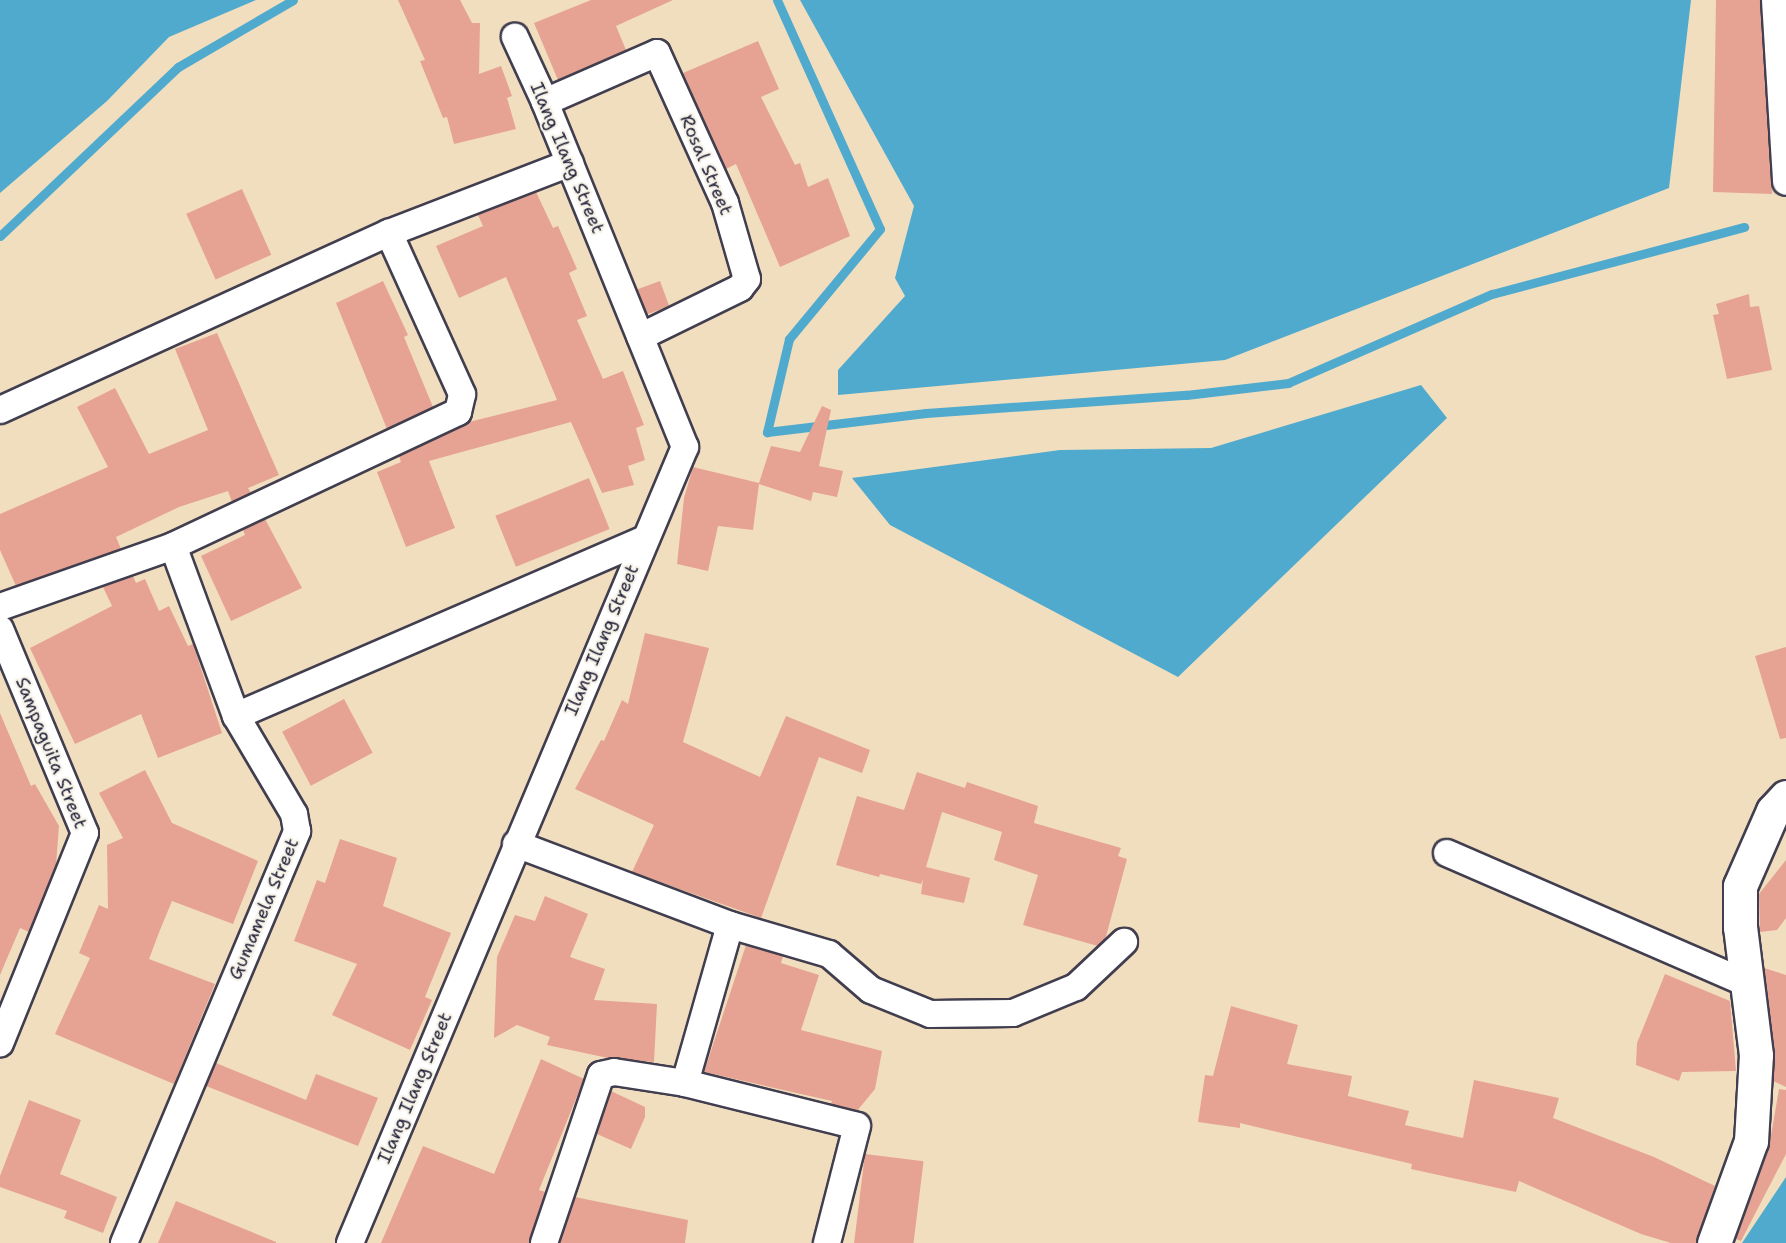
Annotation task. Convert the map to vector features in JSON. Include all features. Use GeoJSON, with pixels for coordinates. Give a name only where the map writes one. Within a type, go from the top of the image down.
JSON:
{"type":"FeatureCollection","features":[{"type":"Feature","properties":{"kind":"street"},"geometry":{"type":"LineString","coordinates":[[1775,0],[1786,182]]}},
{"type":"Feature","properties":{"kind":"street","name":"Ilang Ilang Street"},"geometry":{"type":"LineString","coordinates":[[350,1243],[685,447],[545,102],[515,37]]}},
{"type":"Feature","properties":{"kind":"street","name":"Rosal Street"},"geometry":{"type":"LineString","coordinates":[[545,102],[657,53],[724,203],[747,279],[740,288],[640,336]]}},
{"type":"Feature","properties":{"kind":"street"},"geometry":{"type":"LineString","coordinates":[[0,410],[389,233],[570,164]]}},
{"type":"Feature","properties":{"kind":"street"},"geometry":{"type":"LineString","coordinates":[[0,607],[172,546],[458,412],[462,394],[389,233]]}},
{"type":"Feature","properties":{"kind":"street"},"geometry":{"type":"LineString","coordinates":[[236,716],[645,539]]}},
{"type":"Feature","properties":{"kind":"street","name":"Gumamela Street"},"geometry":{"type":"LineString","coordinates":[[124,1243],[297,831],[294,814],[236,716],[172,546]]}},
{"type":"Feature","properties":{"kind":"street","name":"Sampaguita Street"},"geometry":{"type":"LineString","coordinates":[[0,629],[85,833],[0,1043]]}},
{"type":"Feature","properties":{"kind":"street"},"geometry":{"type":"LineString","coordinates":[[1714,1243],[1751,1141],[1756,1055],[1746,983],[1740,886],[1773,811],[1786,797]]}},
{"type":"Feature","properties":{"kind":"street"},"geometry":{"type":"LineString","coordinates":[[516,844],[730,925],[829,954],[871,990],[930,1014],[1013,1013],[1076,987],[1125,942]]}},
{"type":"Feature","properties":{"kind":"street"},"geometry":{"type":"LineString","coordinates":[[1447,853],[1746,983]]}},
{"type":"Feature","properties":{"kind":"street"},"geometry":{"type":"LineString","coordinates":[[685,1083],[730,925]]}},
{"type":"Feature","properties":{"kind":"street"},"geometry":{"type":"LineString","coordinates":[[544,1243],[600,1075],[614,1072],[685,1083],[857,1126],[827,1243]]}},
{"type":"Feature","properties":{"kind":"water"},"geometry":{"type":"Polygon","coordinates":[[[0,0],[256,0],[169,37],[107,101],[0,193],[0,0]]]}},
{"type":"Feature","properties":{"kind":"water"},"geometry":{"type":"Polygon","coordinates":[[[800,0],[1691,0],[1669,188],[1225,360],[838,395],[838,370],[905,296],[895,278],[914,206],[800,0]]]}},
{"type":"Feature","properties":{"kind":"water"},"geometry":{"type":"Polygon","coordinates":[[[1421,385],[1447,418],[1178,677],[890,525],[852,478],[1060,450],[1211,448],[1421,385]]]}},
{"type":"Feature","properties":{"kind":"water"},"geometry":{"type":"Polygon","coordinates":[[[1786,1177],[1786,1243],[1742,1243],[1786,1177]]]}},
{"type":"Feature","properties":{"kind":"building"},"geometry":{"type":"Polygon","coordinates":[[[398,0],[460,0],[472,23],[480,23],[479,74],[501,66],[512,96],[507,98],[516,129],[454,144],[447,117],[443,118],[420,61],[425,60],[398,0]]]}},
{"type":"Feature","properties":{"kind":"building"},"geometry":{"type":"Polygon","coordinates":[[[591,0],[673,0],[616,26],[626,50],[558,80],[534,23],[591,0]]]}},
{"type":"Feature","properties":{"kind":"building"},"geometry":{"type":"Polygon","coordinates":[[[1716,0],[1760,0],[1772,194],[1713,192],[1716,0]]]}},
{"type":"Feature","properties":{"kind":"building"},"geometry":{"type":"Polygon","coordinates":[[[758,41],[779,89],[761,97],[795,165],[800,163],[808,187],[828,178],[850,236],[780,267],[736,164],[726,169],[683,73],[758,41]]]}},
{"type":"Feature","properties":{"kind":"building"},"geometry":{"type":"Polygon","coordinates":[[[242,189],[271,255],[216,280],[186,214],[242,189]]]}},
{"type":"Feature","properties":{"kind":"building"},"geometry":{"type":"Polygon","coordinates":[[[536,192],[553,228],[558,226],[577,269],[569,273],[587,316],[577,320],[603,379],[623,371],[644,425],[636,428],[645,460],[628,466],[634,485],[602,493],[571,422],[429,461],[455,528],[406,547],[377,472],[401,462],[399,456],[469,422],[557,400],[506,277],[459,298],[436,246],[483,226],[478,215],[536,192]]]}},
{"type":"Feature","properties":{"kind":"building"},"geometry":{"type":"Polygon","coordinates":[[[383,281],[408,335],[404,337],[433,407],[387,429],[336,303],[383,281]]]}},
{"type":"Feature","properties":{"kind":"building"},"geometry":{"type":"Polygon","coordinates":[[[660,281],[669,306],[647,315],[637,289],[660,281]]]}},
{"type":"Feature","properties":{"kind":"building"},"geometry":{"type":"Polygon","coordinates":[[[1749,294],[1750,307],[1759,306],[1772,370],[1727,379],[1713,315],[1719,314],[1716,304],[1749,294]]]}},
{"type":"Feature","properties":{"kind":"building"},"geometry":{"type":"Polygon","coordinates":[[[217,333],[279,475],[248,488],[251,493],[232,502],[228,491],[179,507],[116,537],[121,549],[16,586],[0,550],[0,514],[108,467],[77,407],[115,388],[149,454],[208,430],[175,349],[217,333]]]}},
{"type":"Feature","properties":{"kind":"building"},"geometry":{"type":"Polygon","coordinates":[[[822,406],[831,410],[819,466],[843,471],[837,497],[813,492],[811,501],[759,484],[753,530],[718,526],[708,571],[677,564],[684,498],[693,467],[759,483],[771,446],[800,452],[822,406]]]}},
{"type":"Feature","properties":{"kind":"building"},"geometry":{"type":"Polygon","coordinates":[[[589,478],[610,529],[516,567],[495,516],[589,478]]]}},
{"type":"Feature","properties":{"kind":"building"},"geometry":{"type":"Polygon","coordinates":[[[265,519],[302,588],[231,621],[201,556],[245,535],[243,530],[265,519]]]}},
{"type":"Feature","properties":{"kind":"building"},"geometry":{"type":"Polygon","coordinates":[[[133,576],[136,583],[145,579],[159,611],[169,606],[188,646],[193,644],[222,733],[158,758],[141,714],[75,744],[30,648],[112,606],[103,587],[133,576]]]}},
{"type":"Feature","properties":{"kind":"building"},"geometry":{"type":"Polygon","coordinates":[[[645,633],[709,648],[683,742],[760,777],[786,716],[870,750],[862,773],[819,757],[761,918],[632,872],[654,825],[575,789],[601,740],[604,741],[622,700],[628,704],[645,633]]]}},
{"type":"Feature","properties":{"kind":"building"},"geometry":{"type":"Polygon","coordinates":[[[1786,647],[1786,738],[1780,739],[1755,656],[1786,647]]]}},
{"type":"Feature","properties":{"kind":"building"},"geometry":{"type":"Polygon","coordinates":[[[344,699],[373,753],[311,786],[282,732],[344,699]]]}},
{"type":"Feature","properties":{"kind":"building"},"geometry":{"type":"Polygon","coordinates":[[[0,713],[31,786],[35,784],[59,826],[56,865],[29,932],[20,928],[0,975],[0,713]]]}},
{"type":"Feature","properties":{"kind":"building"},"geometry":{"type":"Polygon","coordinates":[[[145,770],[172,823],[258,861],[233,924],[172,901],[149,959],[215,984],[174,1084],[55,1034],[90,958],[79,953],[99,905],[108,909],[107,845],[123,838],[99,793],[145,770]]]}},
{"type":"Feature","properties":{"kind":"building"},"geometry":{"type":"Polygon","coordinates":[[[917,772],[965,788],[967,782],[1038,806],[1034,823],[1121,848],[1118,856],[1127,859],[1105,940],[1098,946],[1023,925],[1038,875],[994,860],[1002,832],[942,812],[926,867],[970,878],[964,903],[921,894],[923,879],[921,884],[880,874],[879,877],[836,865],[857,796],[904,810],[917,772]]]}},
{"type":"Feature","properties":{"kind":"building"},"geometry":{"type":"Polygon","coordinates":[[[340,839],[397,858],[383,906],[451,933],[425,997],[432,1000],[410,1050],[332,1015],[357,964],[294,941],[317,880],[325,883],[340,839]]]}},
{"type":"Feature","properties":{"kind":"building"},"geometry":{"type":"Polygon","coordinates":[[[1786,860],[1786,918],[1777,930],[1760,932],[1759,894],[1786,860]]]}},
{"type":"Feature","properties":{"kind":"building"},"geometry":{"type":"Polygon","coordinates":[[[545,896],[588,914],[570,957],[605,969],[594,1000],[657,1004],[654,1062],[608,1058],[547,1045],[550,1037],[517,1025],[494,1038],[497,957],[515,915],[535,921],[545,896]]]}},
{"type":"Feature","properties":{"kind":"building"},"geometry":{"type":"Polygon","coordinates":[[[746,945],[783,956],[781,963],[819,975],[801,1030],[882,1051],[875,1089],[857,1111],[831,1104],[832,1101],[704,1072],[746,945]]]}},
{"type":"Feature","properties":{"kind":"building"},"geometry":{"type":"Polygon","coordinates":[[[1764,968],[1786,975],[1786,1087],[1773,1081],[1775,1053],[1764,968]]]}},
{"type":"Feature","properties":{"kind":"building"},"geometry":{"type":"Polygon","coordinates":[[[1665,974],[1730,1001],[1736,1071],[1682,1072],[1679,1081],[1636,1065],[1637,1043],[1665,974]]]}},
{"type":"Feature","properties":{"kind":"building"},"geometry":{"type":"Polygon","coordinates":[[[1231,1006],[1298,1025],[1287,1064],[1352,1076],[1348,1096],[1409,1111],[1405,1125],[1463,1138],[1474,1080],[1559,1098],[1553,1118],[1654,1157],[1715,1186],[1696,1243],[1671,1243],[1641,1234],[1519,1181],[1516,1192],[1411,1169],[1412,1164],[1240,1123],[1240,1128],[1198,1122],[1205,1075],[1213,1076],[1231,1006]]]}},
{"type":"Feature","properties":{"kind":"building"},"geometry":{"type":"Polygon","coordinates":[[[541,1059],[584,1079],[539,1190],[546,1192],[529,1243],[381,1243],[423,1146],[494,1174],[541,1059]]]}},
{"type":"Feature","properties":{"kind":"building"},"geometry":{"type":"Polygon","coordinates":[[[216,1063],[306,1100],[316,1074],[378,1098],[358,1146],[206,1086],[216,1063]]]}},
{"type":"Feature","properties":{"kind":"building"},"geometry":{"type":"Polygon","coordinates":[[[1779,1089],[1786,1090],[1786,1154],[1741,1241],[1736,1239],[1769,1147],[1779,1089]]]}},
{"type":"Feature","properties":{"kind":"building"},"geometry":{"type":"Polygon","coordinates":[[[611,1091],[645,1107],[645,1117],[631,1149],[597,1134],[611,1091]]]}},
{"type":"Feature","properties":{"kind":"building"},"geometry":{"type":"Polygon","coordinates":[[[29,1100],[81,1120],[60,1174],[117,1197],[103,1233],[64,1218],[67,1211],[0,1187],[0,1176],[29,1100]]]}},
{"type":"Feature","properties":{"kind":"building"},"geometry":{"type":"Polygon","coordinates":[[[865,1154],[924,1161],[914,1243],[854,1243],[865,1154]]]}},
{"type":"Feature","properties":{"kind":"building"},"geometry":{"type":"Polygon","coordinates":[[[575,1197],[688,1220],[685,1243],[560,1243],[575,1197]]]}},
{"type":"Feature","properties":{"kind":"building"},"geometry":{"type":"Polygon","coordinates":[[[176,1201],[276,1242],[276,1243],[158,1243],[176,1201]]]}},
{"type":"Feature","properties":{"kind":"waterway"},"geometry":{"type":"LineString","coordinates":[[0,236],[178,67],[293,0]]}},
{"type":"Feature","properties":{"kind":"waterway"},"geometry":{"type":"LineString","coordinates":[[777,0],[880,229],[789,339],[767,432],[926,413],[1186,395],[1288,383],[1492,294],[1744,227]]}}]}
